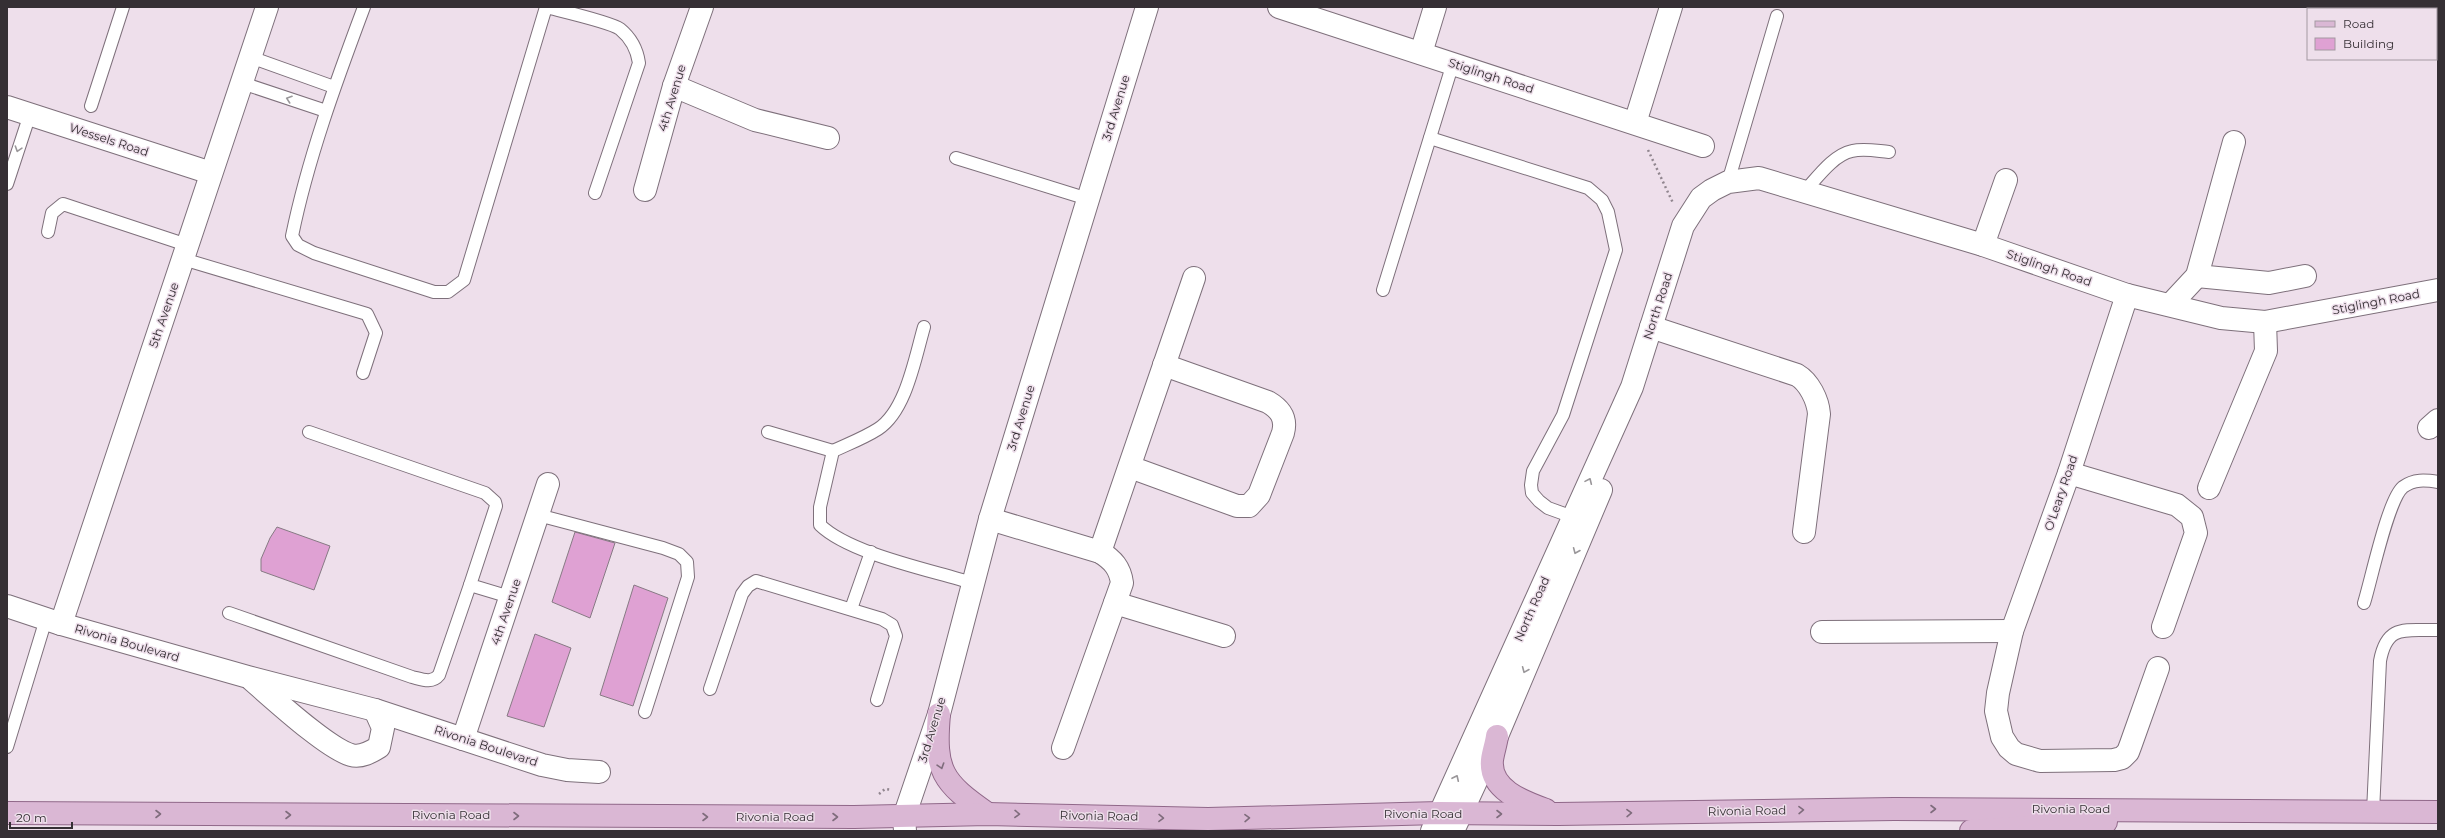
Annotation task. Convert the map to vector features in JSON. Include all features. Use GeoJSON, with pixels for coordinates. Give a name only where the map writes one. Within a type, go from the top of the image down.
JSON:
{"type":"FeatureCollection","features":[{"type":"Feature","properties":{"kind":"main road"},"geometry":{"type":"LineString","coordinates":[[938,714],[936,747],[941,770],[958,793],[988,814]]}},
{"type":"Feature","properties":{"kind":"main road"},"geometry":{"type":"LineString","coordinates":[[1497,736],[1492,762],[1499,784],[1508,793],[1558,814]]}},
{"type":"Feature","properties":{"kind":"main road","name":"Rivonia Road"},"geometry":{"type":"LineString","coordinates":[[7,813],[904,824],[988,814],[1446,822],[1558,814],[1894,809],[2134,808],[2190,811],[2438,812]]}},
{"type":"Feature","properties":{"kind":"main road","name":"Rivonia Road"},"geometry":{"type":"LineString","coordinates":[[1972,831],[2148,819],[2190,811]]}},
{"type":"Feature","properties":{"kind":"street","name":"5th Avenue"},"geometry":{"type":"LineString","coordinates":[[53,621],[185,252],[267,7]]}},
{"type":"Feature","properties":{"kind":"street","name":"4th Avenue"},"geometry":{"type":"LineString","coordinates":[[645,190],[674,86],[702,7]]}},
{"type":"Feature","properties":{"kind":"street","name":"3rd Avenue"},"geometry":{"type":"LineString","coordinates":[[904,824],[938,714],[990,519],[1147,7]]}},
{"type":"Feature","properties":{"kind":"street","name":"Stiglingh Road"},"geometry":{"type":"LineString","coordinates":[[1279,7],[1703,146]]}},
{"type":"Feature","properties":{"kind":"street"},"geometry":{"type":"LineString","coordinates":[[1421,53],[1434,7]]}},
{"type":"Feature","properties":{"kind":"street"},"geometry":{"type":"LineString","coordinates":[[1635,123],[1671,7]]}},
{"type":"Feature","properties":{"kind":"street"},"geometry":{"type":"LineString","coordinates":[[674,86],[755,120],[828,138]]}},
{"type":"Feature","properties":{"kind":"street","name":"Wessels Road"},"geometry":{"type":"LineString","coordinates":[[7,107],[211,173]]}},
{"type":"Feature","properties":{"kind":"street"},"geometry":{"type":"LineString","coordinates":[[2170,306],[2197,276],[2234,142]]}},
{"type":"Feature","properties":{"kind":"street","name":"Stiglingh Road"},"geometry":{"type":"LineString","coordinates":[[1683,226],[1701,198],[1728,182],[1759,178],[1983,245],[2127,295],[2221,318],[2265,322],[2438,290]]}},
{"type":"Feature","properties":{"kind":"street"},"geometry":{"type":"LineString","coordinates":[[1983,245],[2006,180]]}},
{"type":"Feature","properties":{"kind":"street","name":"North Road"},"geometry":{"type":"LineString","coordinates":[[1446,822],[1574,517],[1632,387],[1683,226]]}},
{"type":"Feature","properties":{"kind":"street"},"geometry":{"type":"LineString","coordinates":[[2197,276],[2269,283],[2305,276]]}},
{"type":"Feature","properties":{"kind":"street"},"geometry":{"type":"LineString","coordinates":[[1100,552],[1194,278]]}},
{"type":"Feature","properties":{"kind":"street","name":"O'Leary Road"},"geometry":{"type":"LineString","coordinates":[[2127,295],[2069,472],[2012,631],[1998,692],[1996,711],[2002,737],[2016,754],[2048,762],[2106,761],[2122,758],[2128,752],[2158,668]]}},
{"type":"Feature","properties":{"kind":"street"},"geometry":{"type":"LineString","coordinates":[[2209,488],[2266,351],[2265,322]]}},
{"type":"Feature","properties":{"kind":"street"},"geometry":{"type":"LineString","coordinates":[[1651,327],[1797,374],[1805,380],[1818,406],[1819,414],[1804,532]]}},
{"type":"Feature","properties":{"kind":"street"},"geometry":{"type":"LineString","coordinates":[[1130,467],[1237,506],[1249,506],[1259,495],[1285,427],[1279,408],[1268,402],[1164,365]]}},
{"type":"Feature","properties":{"kind":"street","name":"North Road"},"geometry":{"type":"LineString","coordinates":[[1446,822],[1497,736],[1623,434],[1629,415],[1632,387]]}},
{"type":"Feature","properties":{"kind":"street"},"geometry":{"type":"LineString","coordinates":[[2069,472],[2177,505],[2192,517],[2196,533],[2163,627]]}},
{"type":"Feature","properties":{"kind":"street","name":"4th Avenue"},"geometry":{"type":"LineString","coordinates":[[463,739],[548,484]]}},
{"type":"Feature","properties":{"kind":"street"},"geometry":{"type":"LineString","coordinates":[[990,519],[1100,552],[1110,558],[1121,574],[1122,583],[1063,748]]}},
{"type":"Feature","properties":{"kind":"street"},"geometry":{"type":"LineString","coordinates":[[1115,603],[1224,636]]}},
{"type":"Feature","properties":{"kind":"street","name":"Rivonia Boulevard"},"geometry":{"type":"LineString","coordinates":[[7,606],[53,621],[248,677],[375,710],[542,765],[567,770],[598,772]]}},
{"type":"Feature","properties":{"kind":"street"},"geometry":{"type":"LineString","coordinates":[[1822,632],[2012,631]]}},
{"type":"Feature","properties":{"kind":"street","name":"Rivonia Boulevard"},"geometry":{"type":"LineString","coordinates":[[248,677],[317,734],[341,751],[351,755],[360,756],[379,746],[383,728],[375,710]]}},
{"type":"Feature","properties":{"kind":"lane"},"geometry":{"type":"LineString","coordinates":[[90,106],[123,7]]}},
{"type":"Feature","properties":{"kind":"lane"},"geometry":{"type":"LineString","coordinates":[[364,7],[326,111],[297,211],[292,236],[298,245],[314,253],[434,292],[448,292],[464,280],[546,7],[618,28],[632,42],[638,55],[639,63],[595,194]]}},
{"type":"Feature","properties":{"kind":"lane"},"geometry":{"type":"LineString","coordinates":[[1728,182],[1777,16]]}},
{"type":"Feature","properties":{"kind":"lane"},"geometry":{"type":"LineString","coordinates":[[250,57],[334,87]]}},
{"type":"Feature","properties":{"kind":"lane"},"geometry":{"type":"LineString","coordinates":[[1383,290],[1453,63]]}},
{"type":"Feature","properties":{"kind":"lane"},"geometry":{"type":"LineString","coordinates":[[242,83],[326,111]]}},
{"type":"Feature","properties":{"kind":"lane"},"geometry":{"type":"LineString","coordinates":[[7,184],[30,114]]}},
{"type":"Feature","properties":{"kind":"lane"},"geometry":{"type":"LineString","coordinates":[[1430,138],[1588,188],[1602,200],[1608,212],[1616,250],[1563,415],[1533,471],[1531,485],[1532,493],[1548,508],[1574,517]]}},
{"type":"Feature","properties":{"kind":"lane"},"geometry":{"type":"LineString","coordinates":[[1804,192],[1830,164],[1849,151],[1860,150],[1889,152]]}},
{"type":"Feature","properties":{"kind":"lane"},"geometry":{"type":"LineString","coordinates":[[956,158],[1088,199]]}},
{"type":"Feature","properties":{"kind":"lane"},"geometry":{"type":"LineString","coordinates":[[48,232],[52,213],[64,204],[185,252],[366,314],[376,333],[363,373]]}},
{"type":"Feature","properties":{"kind":"lane"},"geometry":{"type":"LineString","coordinates":[[768,432],[833,451],[879,429],[898,406],[905,390],[924,327]]}},
{"type":"Feature","properties":{"kind":"lane"},"geometry":{"type":"LineString","coordinates":[[229,613],[412,677],[430,680],[435,679],[438,675],[496,506],[493,499],[485,493],[451,480],[309,432]]}},
{"type":"Feature","properties":{"kind":"lane"},"geometry":{"type":"LineString","coordinates":[[833,451],[821,502],[820,525],[840,541],[972,583]]}},
{"type":"Feature","properties":{"kind":"lane"},"geometry":{"type":"LineString","coordinates":[[2364,603],[2390,510],[2397,495],[2402,488],[2414,481],[2438,482]]}},
{"type":"Feature","properties":{"kind":"lane"},"geometry":{"type":"LineString","coordinates":[[538,515],[663,548],[679,554],[687,562],[688,577],[645,712]]}},
{"type":"Feature","properties":{"kind":"lane"},"geometry":{"type":"LineString","coordinates":[[851,609],[871,552]]}},
{"type":"Feature","properties":{"kind":"lane"},"geometry":{"type":"LineString","coordinates":[[710,689],[742,594],[748,586],[756,581],[882,619],[892,625],[896,636],[877,700]]}},
{"type":"Feature","properties":{"kind":"lane"},"geometry":{"type":"LineString","coordinates":[[470,585],[510,597]]}},
{"type":"Feature","properties":{"kind":"lane"},"geometry":{"type":"LineString","coordinates":[[7,747],[53,621]]}},
{"type":"Feature","properties":{"kind":"lane"},"geometry":{"type":"LineString","coordinates":[[2373,812],[2383,647],[2390,635],[2400,631],[2438,630]]}},
{"type":"Feature","properties":{"kind":"path"},"geometry":{"type":"LineString","coordinates":[[1635,123],[1683,226]]}},
{"type":"Feature","properties":{"kind":"building"},"geometry":{"type":"Polygon","coordinates":[[[277,527],[330,546],[314,590],[261,571],[261,559],[270,538],[277,527]]]}},
{"type":"Feature","properties":{"kind":"building"},"geometry":{"type":"Polygon","coordinates":[[[575,532],[615,543],[590,618],[552,602],[575,532]]]}},
{"type":"Feature","properties":{"kind":"building"},"geometry":{"type":"Polygon","coordinates":[[[634,585],[668,598],[633,706],[600,695],[634,585]]]}},
{"type":"Feature","properties":{"kind":"building"},"geometry":{"type":"Polygon","coordinates":[[[535,634],[571,648],[544,727],[507,716],[535,634]]]}}]}
